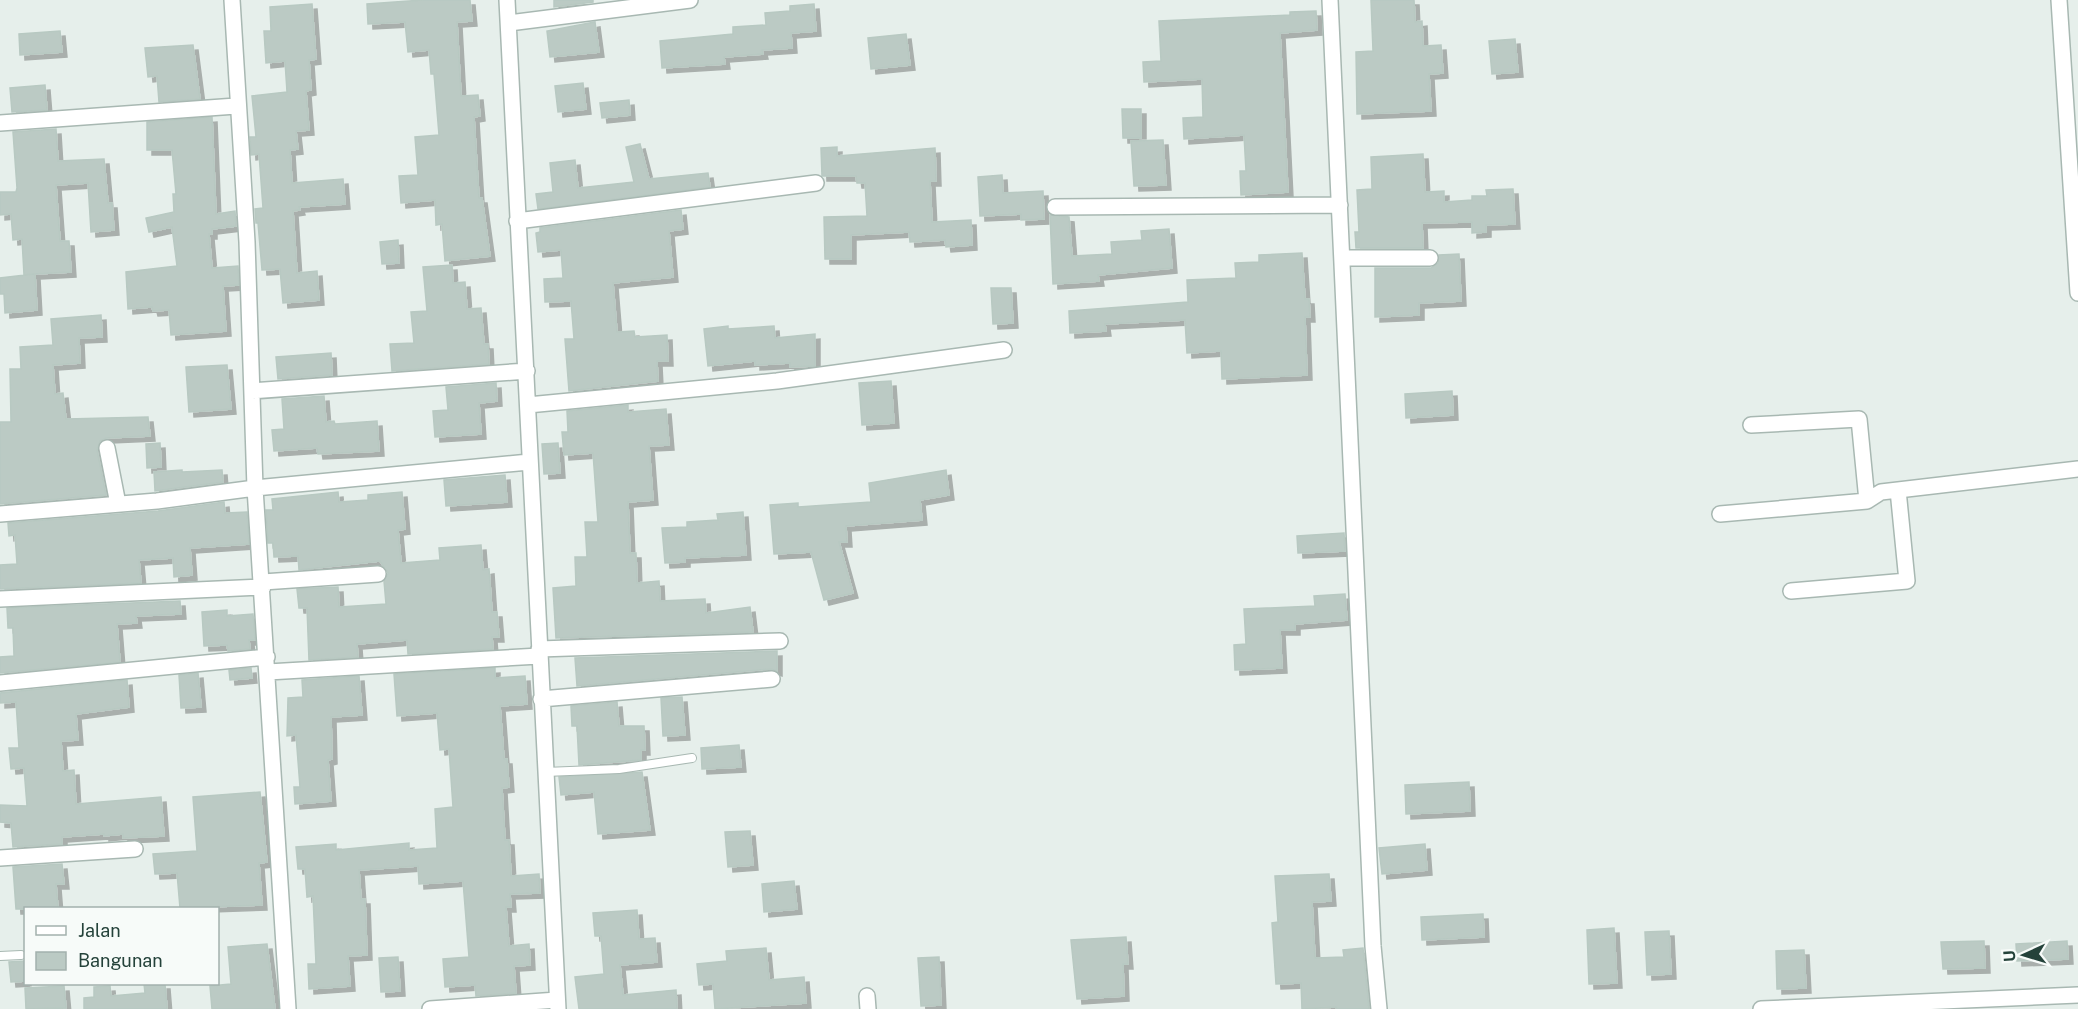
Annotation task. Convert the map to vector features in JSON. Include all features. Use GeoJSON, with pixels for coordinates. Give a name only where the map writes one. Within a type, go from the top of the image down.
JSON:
{"type":"FeatureCollection","features":[{"type":"Feature","properties":{"kind":"street"},"geometry":{"type":"LineString","coordinates":[[232,0],[236,106],[247,242],[255,488],[263,585],[288,1009]]}},
{"type":"Feature","properties":{"kind":"street"},"geometry":{"type":"LineString","coordinates":[[430,1009],[558,1004],[507,0]]}},
{"type":"Feature","properties":{"kind":"street"},"geometry":{"type":"LineString","coordinates":[[509,22],[690,0]]}},
{"type":"Feature","properties":{"kind":"street"},"geometry":{"type":"LineString","coordinates":[[1330,0],[1373,946],[1378,1009]]}},
{"type":"Feature","properties":{"kind":"street"},"geometry":{"type":"LineString","coordinates":[[2059,0],[2078,293]]}},
{"type":"Feature","properties":{"kind":"street"},"geometry":{"type":"LineString","coordinates":[[0,123],[236,106]]}},
{"type":"Feature","properties":{"kind":"street"},"geometry":{"type":"LineString","coordinates":[[517,220],[816,183]]}},
{"type":"Feature","properties":{"kind":"street"},"geometry":{"type":"LineString","coordinates":[[1055,207],[1340,205]]}},
{"type":"Feature","properties":{"kind":"street"},"geometry":{"type":"LineString","coordinates":[[1342,258],[1430,258]]}},
{"type":"Feature","properties":{"kind":"street"},"geometry":{"type":"LineString","coordinates":[[528,405],[777,381],[1004,350]]}},
{"type":"Feature","properties":{"kind":"street"},"geometry":{"type":"LineString","coordinates":[[252,391],[527,371]]}},
{"type":"Feature","properties":{"kind":"street"},"geometry":{"type":"LineString","coordinates":[[1751,425],[1859,419],[1867,501]]}},
{"type":"Feature","properties":{"kind":"street"},"geometry":{"type":"LineString","coordinates":[[107,448],[118,504]]}},
{"type":"Feature","properties":{"kind":"street"},"geometry":{"type":"LineString","coordinates":[[0,514],[529,462]]}},
{"type":"Feature","properties":{"kind":"street"},"geometry":{"type":"LineString","coordinates":[[1720,514],[1867,501],[1881,492],[2078,470]]}},
{"type":"Feature","properties":{"kind":"street"},"geometry":{"type":"LineString","coordinates":[[1791,591],[1907,581],[1898,490]]}},
{"type":"Feature","properties":{"kind":"street"},"geometry":{"type":"LineString","coordinates":[[0,599],[263,585],[378,574]]}},
{"type":"Feature","properties":{"kind":"street"},"geometry":{"type":"LineString","coordinates":[[0,683],[268,665],[780,641]]}},
{"type":"Feature","properties":{"kind":"street"},"geometry":{"type":"LineString","coordinates":[[541,699],[772,679]]}},
{"type":"Feature","properties":{"kind":"street"},"geometry":{"type":"LineString","coordinates":[[0,858],[135,849]]}},
{"type":"Feature","properties":{"kind":"street"},"geometry":{"type":"LineString","coordinates":[[1761,1009],[2078,995]]}},
{"type":"Feature","properties":{"kind":"lane"},"geometry":{"type":"LineString","coordinates":[[545,772],[619,769],[692,758]]}},
{"type":"Feature","properties":{"kind":"lane"},"geometry":{"type":"LineString","coordinates":[[0,956],[21,955]]}},
{"type":"Feature","properties":{"kind":"building"},"geometry":{"type":"Polygon","coordinates":[[[423,0],[470,0],[472,21],[457,22],[461,96],[478,95],[480,116],[474,117],[479,198],[482,198],[490,256],[445,261],[442,224],[436,225],[435,200],[401,203],[399,176],[418,175],[415,137],[439,135],[434,74],[431,74],[429,50],[408,52],[405,22],[368,24],[367,4],[423,0]]]}},
{"type":"Feature","properties":{"kind":"building"},"geometry":{"type":"Polygon","coordinates":[[[554,0],[593,0],[593,2],[554,7],[554,0]]]}},
{"type":"Feature","properties":{"kind":"building"},"geometry":{"type":"Polygon","coordinates":[[[1371,0],[1414,0],[1415,22],[1422,21],[1423,46],[1441,45],[1443,73],[1429,74],[1431,111],[1357,114],[1356,52],[1373,51],[1371,0]]]}},
{"type":"Feature","properties":{"kind":"building"},"geometry":{"type":"Polygon","coordinates":[[[312,4],[316,59],[309,60],[311,90],[306,91],[309,130],[296,131],[298,149],[290,150],[292,183],[343,179],[345,204],[299,207],[300,210],[293,211],[297,273],[317,271],[319,300],[283,303],[280,269],[262,270],[255,209],[263,208],[259,154],[251,155],[250,137],[256,137],[252,96],[287,92],[285,61],[266,63],[264,31],[271,31],[270,7],[312,4]]]}},
{"type":"Feature","properties":{"kind":"building"},"geometry":{"type":"Polygon","coordinates":[[[814,4],[816,31],[791,33],[792,48],[762,50],[763,54],[724,57],[725,64],[662,68],[660,41],[733,34],[733,27],[766,25],[765,13],[790,11],[790,6],[814,4]]]}},
{"type":"Feature","properties":{"kind":"building"},"geometry":{"type":"Polygon","coordinates":[[[1316,11],[1317,30],[1280,33],[1288,192],[1241,195],[1240,171],[1246,171],[1244,135],[1184,139],[1183,118],[1203,117],[1202,79],[1144,82],[1143,62],[1161,61],[1159,21],[1290,15],[1290,12],[1316,11]]]}},
{"type":"Feature","properties":{"kind":"building"},"geometry":{"type":"Polygon","coordinates":[[[595,22],[599,52],[550,57],[547,31],[595,22]]]}},
{"type":"Feature","properties":{"kind":"building"},"geometry":{"type":"Polygon","coordinates":[[[60,31],[62,52],[20,55],[19,34],[60,31]]]}},
{"type":"Feature","properties":{"kind":"building"},"geometry":{"type":"Polygon","coordinates":[[[906,34],[910,65],[871,69],[868,38],[906,34]]]}},
{"type":"Feature","properties":{"kind":"building"},"geometry":{"type":"Polygon","coordinates":[[[1515,39],[1518,72],[1492,74],[1489,41],[1515,39]]]}},
{"type":"Feature","properties":{"kind":"building"},"geometry":{"type":"Polygon","coordinates":[[[193,45],[200,99],[159,102],[157,76],[148,77],[145,48],[193,45]]]}},
{"type":"Feature","properties":{"kind":"building"},"geometry":{"type":"Polygon","coordinates":[[[583,83],[586,109],[558,112],[555,86],[583,83]]]}},
{"type":"Feature","properties":{"kind":"building"},"geometry":{"type":"Polygon","coordinates":[[[45,85],[47,110],[12,112],[10,88],[45,85]]]}},
{"type":"Feature","properties":{"kind":"building"},"geometry":{"type":"Polygon","coordinates":[[[629,100],[630,115],[602,118],[600,103],[629,100]]]}},
{"type":"Feature","properties":{"kind":"building"},"geometry":{"type":"Polygon","coordinates":[[[1122,109],[1141,109],[1141,138],[1123,138],[1122,109]]]}},
{"type":"Feature","properties":{"kind":"building"},"geometry":{"type":"Polygon","coordinates":[[[212,117],[216,214],[235,211],[236,226],[212,229],[212,234],[209,234],[212,268],[238,266],[239,285],[223,286],[226,331],[171,335],[169,310],[153,311],[152,307],[128,309],[126,272],[177,266],[172,227],[149,232],[146,218],[174,212],[173,194],[176,194],[172,150],[147,150],[147,122],[212,117]]]}},
{"type":"Feature","properties":{"kind":"building"},"geometry":{"type":"Polygon","coordinates":[[[56,129],[58,161],[104,159],[108,203],[112,203],[114,230],[91,232],[88,183],[56,185],[60,241],[69,241],[71,272],[35,274],[37,310],[5,313],[4,294],[0,294],[0,278],[34,274],[24,275],[22,239],[13,240],[11,214],[0,215],[0,192],[16,192],[17,188],[13,132],[56,129]]]}},
{"type":"Feature","properties":{"kind":"building"},"geometry":{"type":"Polygon","coordinates":[[[1163,140],[1166,185],[1134,186],[1131,141],[1163,140]]]}},
{"type":"Feature","properties":{"kind":"building"},"geometry":{"type":"Polygon","coordinates":[[[640,144],[649,179],[708,173],[710,187],[538,209],[536,194],[553,192],[550,163],[575,160],[578,188],[634,182],[626,147],[640,144]]]}},
{"type":"Feature","properties":{"kind":"building"},"geometry":{"type":"Polygon","coordinates":[[[837,147],[837,156],[935,148],[936,181],[930,181],[932,222],[971,220],[972,245],[946,247],[945,240],[910,242],[909,232],[851,235],[851,259],[825,259],[824,217],[867,216],[865,183],[857,183],[856,176],[822,176],[821,148],[837,147]]]}},
{"type":"Feature","properties":{"kind":"building"},"geometry":{"type":"Polygon","coordinates":[[[1423,154],[1425,192],[1444,191],[1444,202],[1472,200],[1472,196],[1487,196],[1486,190],[1513,189],[1515,224],[1486,225],[1486,232],[1472,233],[1472,222],[1422,223],[1423,248],[1356,248],[1355,232],[1359,232],[1357,190],[1372,189],[1371,157],[1423,154]]]}},
{"type":"Feature","properties":{"kind":"building"},"geometry":{"type":"Polygon","coordinates":[[[1002,175],[1003,193],[1043,191],[1044,219],[1021,220],[1021,214],[980,216],[978,177],[1002,175]]]}},
{"type":"Feature","properties":{"kind":"building"},"geometry":{"type":"Polygon","coordinates":[[[681,210],[683,229],[669,231],[673,277],[613,283],[617,332],[634,331],[635,337],[667,335],[668,361],[657,361],[658,381],[569,391],[565,339],[574,339],[571,301],[545,302],[544,279],[563,278],[561,250],[538,252],[536,233],[540,232],[540,228],[681,210]]]}},
{"type":"Feature","properties":{"kind":"building"},"geometry":{"type":"Polygon","coordinates":[[[1050,215],[1069,217],[1072,256],[1112,254],[1111,242],[1142,240],[1141,231],[1169,229],[1172,268],[1098,275],[1099,281],[1053,284],[1050,215]]]}},
{"type":"Feature","properties":{"kind":"building"},"geometry":{"type":"Polygon","coordinates":[[[398,240],[399,263],[382,264],[380,242],[398,240]]]}},
{"type":"Feature","properties":{"kind":"building"},"geometry":{"type":"Polygon","coordinates":[[[1302,253],[1305,299],[1309,299],[1310,317],[1305,317],[1307,375],[1222,379],[1221,351],[1187,353],[1185,320],[1105,324],[1106,331],[1070,333],[1069,311],[1188,302],[1187,280],[1236,278],[1235,263],[1259,262],[1259,255],[1302,253]]]}},
{"type":"Feature","properties":{"kind":"building"},"geometry":{"type":"Polygon","coordinates":[[[1459,254],[1461,301],[1419,303],[1419,315],[1375,317],[1375,268],[1431,268],[1438,263],[1439,255],[1459,254]]]}},
{"type":"Feature","properties":{"kind":"building"},"geometry":{"type":"Polygon","coordinates":[[[452,265],[453,283],[465,282],[467,309],[481,308],[484,344],[488,344],[489,364],[392,371],[390,344],[414,343],[411,312],[427,311],[423,267],[452,265]]]}},
{"type":"Feature","properties":{"kind":"building"},"geometry":{"type":"Polygon","coordinates":[[[991,288],[1011,288],[1013,323],[993,324],[991,288]]]}},
{"type":"Feature","properties":{"kind":"building"},"geometry":{"type":"Polygon","coordinates":[[[101,315],[102,337],[79,338],[80,363],[53,365],[55,394],[63,393],[66,419],[148,417],[150,436],[106,438],[100,441],[97,450],[106,495],[0,504],[0,422],[11,422],[10,369],[21,369],[20,347],[53,345],[51,319],[101,315]]]}},
{"type":"Feature","properties":{"kind":"building"},"geometry":{"type":"Polygon","coordinates":[[[728,326],[728,329],[774,326],[775,338],[815,334],[815,366],[790,367],[790,363],[755,365],[755,361],[708,366],[704,329],[728,326]]]}},
{"type":"Feature","properties":{"kind":"building"},"geometry":{"type":"Polygon","coordinates":[[[331,353],[332,375],[278,379],[276,357],[331,353]]]}},
{"type":"Feature","properties":{"kind":"building"},"geometry":{"type":"Polygon","coordinates":[[[227,365],[231,409],[189,412],[186,367],[227,365]]]}},
{"type":"Feature","properties":{"kind":"building"},"geometry":{"type":"Polygon","coordinates":[[[891,381],[894,423],[862,425],[859,383],[891,381]]]}},
{"type":"Feature","properties":{"kind":"building"},"geometry":{"type":"Polygon","coordinates":[[[496,383],[497,401],[479,403],[481,434],[435,437],[433,411],[448,410],[446,387],[496,383]]]}},
{"type":"Feature","properties":{"kind":"building"},"geometry":{"type":"Polygon","coordinates":[[[1452,391],[1453,415],[1406,418],[1405,394],[1452,391]]]}},
{"type":"Feature","properties":{"kind":"building"},"geometry":{"type":"Polygon","coordinates":[[[324,396],[326,422],[334,421],[335,424],[377,421],[379,451],[318,454],[317,448],[274,451],[272,430],[284,429],[282,399],[324,396]]]}},
{"type":"Feature","properties":{"kind":"building"},"geometry":{"type":"Polygon","coordinates":[[[628,405],[628,412],[666,409],[669,445],[649,446],[653,500],[628,502],[630,553],[636,553],[637,583],[659,581],[660,601],[705,599],[706,613],[750,607],[753,632],[556,638],[553,588],[576,586],[575,557],[587,557],[585,522],[598,522],[593,453],[564,455],[562,432],[568,432],[567,411],[628,405]]]}},
{"type":"Feature","properties":{"kind":"building"},"geometry":{"type":"Polygon","coordinates":[[[160,443],[161,467],[147,468],[146,444],[160,443]]]}},
{"type":"Feature","properties":{"kind":"building"},"geometry":{"type":"Polygon","coordinates":[[[558,443],[560,473],[544,474],[542,444],[558,443]]]}},
{"type":"Feature","properties":{"kind":"building"},"geometry":{"type":"Polygon","coordinates":[[[182,470],[182,472],[222,470],[223,482],[155,491],[154,472],[182,470]]]}},
{"type":"Feature","properties":{"kind":"building"},"geometry":{"type":"Polygon","coordinates":[[[946,470],[949,495],[920,500],[922,520],[846,526],[847,542],[839,542],[853,593],[824,600],[811,552],[774,554],[770,505],[798,503],[798,507],[871,502],[869,483],[946,470]]]}},
{"type":"Feature","properties":{"kind":"building"},"geometry":{"type":"Polygon","coordinates":[[[505,475],[507,502],[446,506],[444,480],[505,475]]]}},
{"type":"Feature","properties":{"kind":"building"},"geometry":{"type":"Polygon","coordinates":[[[338,492],[339,502],[368,500],[368,495],[402,492],[405,529],[398,530],[401,563],[440,560],[439,548],[481,545],[483,570],[489,569],[492,612],[497,612],[499,637],[492,637],[493,649],[408,654],[407,640],[357,644],[358,657],[309,660],[307,608],[299,608],[297,589],[338,587],[339,607],[386,604],[384,581],[388,573],[380,561],[299,570],[298,556],[274,557],[273,543],[268,543],[266,510],[273,510],[272,499],[338,492]]]}},
{"type":"Feature","properties":{"kind":"building"},"geometry":{"type":"Polygon","coordinates":[[[224,502],[225,513],[247,512],[249,544],[190,548],[192,575],[174,577],[173,558],[139,560],[141,583],[0,589],[0,565],[17,564],[15,535],[9,536],[8,523],[158,511],[224,502]]]}},
{"type":"Feature","properties":{"kind":"building"},"geometry":{"type":"Polygon","coordinates":[[[743,512],[746,555],[685,558],[685,562],[665,563],[662,528],[687,527],[687,522],[718,520],[717,514],[743,512]]]}},
{"type":"Feature","properties":{"kind":"building"},"geometry":{"type":"Polygon","coordinates":[[[1344,533],[1345,551],[1298,553],[1297,536],[1344,533]]]}},
{"type":"Feature","properties":{"kind":"building"},"geometry":{"type":"Polygon","coordinates":[[[1345,594],[1347,620],[1295,624],[1295,630],[1280,630],[1282,668],[1235,670],[1234,645],[1246,644],[1244,609],[1315,606],[1314,596],[1345,594]]]}},
{"type":"Feature","properties":{"kind":"building"},"geometry":{"type":"Polygon","coordinates":[[[180,601],[181,614],[136,616],[137,623],[117,624],[120,662],[0,673],[0,657],[14,656],[13,628],[8,628],[7,608],[180,601]]]}},
{"type":"Feature","properties":{"kind":"building"},"geometry":{"type":"Polygon","coordinates":[[[227,610],[227,616],[253,614],[255,640],[249,640],[250,649],[228,651],[227,645],[204,646],[202,612],[227,610]]]}},
{"type":"Feature","properties":{"kind":"building"},"geometry":{"type":"Polygon","coordinates":[[[777,651],[777,671],[771,669],[577,686],[575,658],[777,651]]]}},
{"type":"Feature","properties":{"kind":"building"},"geometry":{"type":"Polygon","coordinates":[[[251,668],[252,678],[230,680],[229,670],[251,668]]]}},
{"type":"Feature","properties":{"kind":"building"},"geometry":{"type":"Polygon","coordinates":[[[495,668],[495,678],[525,676],[527,704],[500,706],[504,759],[507,759],[509,787],[502,788],[505,840],[509,840],[511,876],[539,874],[540,893],[510,894],[511,907],[506,907],[509,946],[529,944],[530,965],[514,966],[516,993],[476,996],[475,985],[445,987],[443,959],[469,957],[463,881],[419,884],[418,866],[359,870],[361,899],[365,899],[367,955],[348,956],[350,986],[309,989],[308,964],[316,964],[313,896],[307,897],[305,869],[298,869],[296,847],[336,844],[336,850],[409,843],[409,850],[437,848],[435,809],[453,807],[449,749],[440,750],[437,713],[397,716],[394,674],[495,668]]]}},
{"type":"Feature","properties":{"kind":"building"},"geometry":{"type":"Polygon","coordinates":[[[198,673],[201,707],[181,708],[179,675],[198,673]]]}},
{"type":"Feature","properties":{"kind":"building"},"geometry":{"type":"Polygon","coordinates":[[[359,676],[362,715],[331,717],[332,759],[328,760],[331,801],[295,804],[294,787],[300,787],[296,735],[287,736],[288,698],[303,697],[302,680],[359,676]]]}},
{"type":"Feature","properties":{"kind":"building"},"geometry":{"type":"Polygon","coordinates":[[[127,680],[129,707],[76,714],[78,740],[61,741],[63,771],[74,770],[76,804],[161,797],[164,836],[123,838],[123,834],[104,836],[104,834],[62,837],[62,844],[13,847],[11,823],[0,822],[0,805],[27,806],[24,768],[11,769],[9,748],[19,748],[16,702],[0,703],[0,693],[127,680]]]}},
{"type":"Feature","properties":{"kind":"building"},"geometry":{"type":"Polygon","coordinates":[[[682,697],[685,735],[663,736],[661,698],[682,697]]]}},
{"type":"Feature","properties":{"kind":"building"},"geometry":{"type":"Polygon","coordinates":[[[617,702],[619,726],[644,726],[645,750],[641,750],[641,760],[579,765],[577,726],[572,726],[571,706],[617,702]]]}},
{"type":"Feature","properties":{"kind":"building"},"geometry":{"type":"Polygon","coordinates":[[[739,745],[741,767],[702,769],[701,748],[739,745]]]}},
{"type":"Feature","properties":{"kind":"building"},"geometry":{"type":"Polygon","coordinates":[[[642,772],[650,830],[598,834],[594,792],[561,795],[559,777],[642,772]]]}},
{"type":"Feature","properties":{"kind":"building"},"geometry":{"type":"Polygon","coordinates":[[[1469,782],[1470,811],[1406,814],[1405,785],[1469,782]]]}},
{"type":"Feature","properties":{"kind":"building"},"geometry":{"type":"Polygon","coordinates":[[[260,792],[267,862],[259,863],[262,905],[180,907],[177,873],[155,874],[153,854],[197,851],[193,797],[260,792]]]}},
{"type":"Feature","properties":{"kind":"building"},"geometry":{"type":"Polygon","coordinates":[[[750,831],[753,865],[728,867],[725,832],[750,831]]]}},
{"type":"Feature","properties":{"kind":"building"},"geometry":{"type":"Polygon","coordinates":[[[1425,844],[1427,870],[1382,874],[1379,848],[1425,844]]]}},
{"type":"Feature","properties":{"kind":"building"},"geometry":{"type":"Polygon","coordinates":[[[62,864],[64,884],[56,884],[58,907],[16,909],[13,867],[62,864]]]}},
{"type":"Feature","properties":{"kind":"building"},"geometry":{"type":"Polygon","coordinates":[[[1329,874],[1331,901],[1312,902],[1315,958],[1344,957],[1343,950],[1363,948],[1369,1009],[1337,1009],[1336,1007],[1302,1009],[1301,983],[1276,984],[1272,923],[1278,922],[1275,876],[1329,874]]]}},
{"type":"Feature","properties":{"kind":"building"},"geometry":{"type":"Polygon","coordinates":[[[794,881],[797,909],[764,912],[762,884],[794,881]]]}},
{"type":"Feature","properties":{"kind":"building"},"geometry":{"type":"Polygon","coordinates":[[[637,910],[639,939],[655,938],[657,962],[620,965],[623,995],[676,990],[677,1009],[579,1009],[575,977],[604,974],[601,936],[595,936],[593,913],[637,910]]]}},
{"type":"Feature","properties":{"kind":"building"},"geometry":{"type":"Polygon","coordinates":[[[1483,914],[1484,937],[1422,940],[1421,917],[1483,914]]]}},
{"type":"Feature","properties":{"kind":"building"},"geometry":{"type":"Polygon","coordinates":[[[1614,928],[1617,983],[1589,984],[1587,930],[1614,928]]]}},
{"type":"Feature","properties":{"kind":"building"},"geometry":{"type":"Polygon","coordinates":[[[1669,931],[1671,974],[1647,975],[1645,932],[1669,931]]]}},
{"type":"Feature","properties":{"kind":"building"},"geometry":{"type":"Polygon","coordinates":[[[1126,937],[1128,964],[1123,964],[1124,996],[1077,999],[1071,940],[1126,937]]]}},
{"type":"Feature","properties":{"kind":"building"},"geometry":{"type":"Polygon","coordinates":[[[1984,941],[1985,968],[1943,969],[1941,942],[1984,941]]]}},
{"type":"Feature","properties":{"kind":"building"},"geometry":{"type":"Polygon","coordinates":[[[2067,941],[2068,959],[2017,961],[2016,944],[2067,941]]]}},
{"type":"Feature","properties":{"kind":"building"},"geometry":{"type":"Polygon","coordinates":[[[267,944],[275,1009],[212,1009],[210,986],[231,984],[228,947],[267,944]]]}},
{"type":"Feature","properties":{"kind":"building"},"geometry":{"type":"Polygon","coordinates":[[[766,948],[769,980],[804,977],[806,1003],[715,1009],[713,984],[699,985],[697,964],[727,961],[726,951],[766,948]]]}},
{"type":"Feature","properties":{"kind":"building"},"geometry":{"type":"Polygon","coordinates":[[[1804,950],[1806,988],[1777,989],[1776,951],[1804,950]]]}},
{"type":"Feature","properties":{"kind":"building"},"geometry":{"type":"Polygon","coordinates":[[[398,957],[400,991],[381,992],[379,958],[398,957]]]}},
{"type":"Feature","properties":{"kind":"building"},"geometry":{"type":"Polygon","coordinates":[[[939,957],[941,1005],[921,1006],[918,958],[939,957]]]}},
{"type":"Feature","properties":{"kind":"building"},"geometry":{"type":"Polygon","coordinates":[[[24,961],[24,981],[11,982],[9,962],[24,961]]]}},
{"type":"Feature","properties":{"kind":"building"},"geometry":{"type":"Polygon","coordinates":[[[144,985],[165,985],[167,1009],[84,1009],[84,998],[94,997],[94,987],[110,986],[111,996],[145,993],[144,985]]]}},
{"type":"Feature","properties":{"kind":"building"},"geometry":{"type":"Polygon","coordinates":[[[64,986],[66,1008],[26,1009],[25,988],[64,986]]]}}]}
